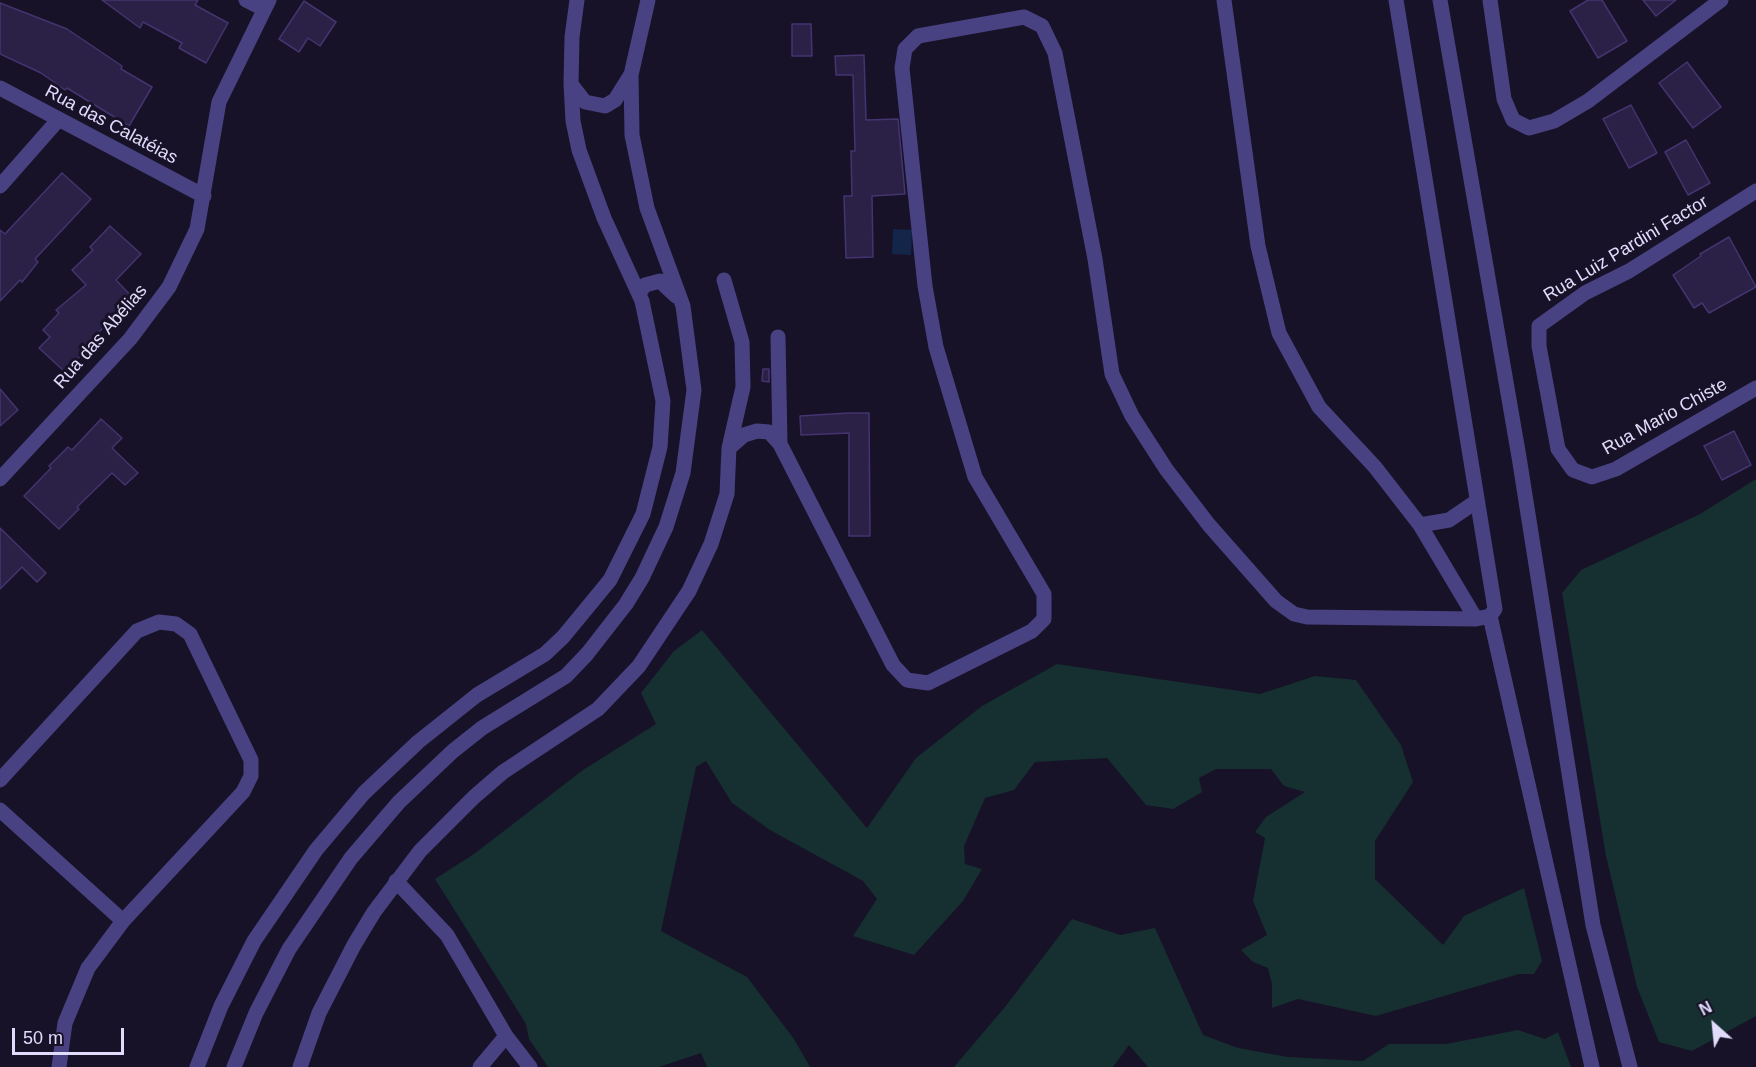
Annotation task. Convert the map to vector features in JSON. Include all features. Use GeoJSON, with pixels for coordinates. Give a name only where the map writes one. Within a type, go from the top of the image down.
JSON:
{"type":"FeatureCollection","features":[{"type":"Feature","properties":{"kind":"street"},"geometry":{"type":"LineString","coordinates":[[246,0],[267,5]]}},
{"type":"Feature","properties":{"kind":"street"},"geometry":{"type":"LineString","coordinates":[[197,1067],[221,1006],[254,941],[293,880],[339,821],[391,767],[447,718],[477,695],[544,654],[563,637],[596,600],[622,559],[650,492],[662,424],[663,401],[648,318],[639,292],[588,181],[573,121],[572,37],[577,0]]}},
{"type":"Feature","properties":{"kind":"street"},"geometry":{"type":"LineString","coordinates":[[234,1067],[256,1013],[289,949],[328,888],[374,830],[426,776],[474,734],[566,676],[608,630],[642,578],[676,500],[689,446],[694,390],[683,306],[655,233],[640,182],[631,119],[631,75],[648,0]]}},
{"type":"Feature","properties":{"kind":"street"},"geometry":{"type":"LineString","coordinates":[[1224,0],[1258,246],[1279,333],[1301,379],[1319,407],[1375,468],[1420,525],[1483,618],[1592,1067]]}},
{"type":"Feature","properties":{"kind":"street"},"geometry":{"type":"LineString","coordinates":[[729,448],[744,435],[757,431],[769,432],[780,444],[893,665],[907,680],[928,683],[1032,631],[1044,619],[1044,594],[975,477],[936,347],[925,286],[902,68],[904,49],[918,36],[1024,17],[1042,26],[1055,54],[1095,259],[1112,374],[1132,416],[1166,469],[1209,525],[1276,601],[1294,614],[1307,617],[1483,618],[1495,609],[1396,0]]}},
{"type":"Feature","properties":{"kind":"street"},"geometry":{"type":"LineString","coordinates":[[1440,0],[1519,456],[1593,925],[1630,1067]]}},
{"type":"Feature","properties":{"kind":"street"},"geometry":{"type":"LineString","coordinates":[[1490,0],[1504,99],[1513,120],[1529,128],[1554,121],[1588,101],[1721,0]]}},
{"type":"Feature","properties":{"kind":"street","name":"Rua das Abélias"},"geometry":{"type":"LineString","coordinates":[[0,479],[130,339],[169,287],[197,229],[219,102],[267,5]]}},
{"type":"Feature","properties":{"kind":"street"},"geometry":{"type":"LineString","coordinates":[[571,84],[585,102],[605,106],[615,100],[631,75]]}},
{"type":"Feature","properties":{"kind":"street","name":"Rua das Calatéias"},"geometry":{"type":"LineString","coordinates":[[0,88],[204,196]]}},
{"type":"Feature","properties":{"kind":"street"},"geometry":{"type":"LineString","coordinates":[[0,186],[59,119]]}},
{"type":"Feature","properties":{"kind":"street","name":"Rua Luiz Pardini Factor"},"geometry":{"type":"LineString","coordinates":[[1592,477],[1573,470],[1558,449],[1539,346],[1539,326],[1585,293],[1629,271],[1756,191]]}},
{"type":"Feature","properties":{"kind":"street"},"geometry":{"type":"LineString","coordinates":[[639,292],[645,285],[660,280],[672,289],[683,306]]}},
{"type":"Feature","properties":{"kind":"street"},"geometry":{"type":"LineString","coordinates":[[300,1067],[335,978],[374,912],[396,881],[433,837],[474,796],[503,772],[598,709],[657,642],[689,591],[711,544],[727,494],[729,448],[742,387],[742,342],[724,280]]}},
{"type":"Feature","properties":{"kind":"street"},"geometry":{"type":"LineString","coordinates":[[778,337],[780,444]]}},
{"type":"Feature","properties":{"kind":"street","name":"Rua Mario Chiste"},"geometry":{"type":"LineString","coordinates":[[1592,477],[1616,469],[1756,388]]}},
{"type":"Feature","properties":{"kind":"street"},"geometry":{"type":"LineString","coordinates":[[1420,525],[1449,520],[1477,501]]}},
{"type":"Feature","properties":{"kind":"street"},"geometry":{"type":"LineString","coordinates":[[0,780],[137,631],[151,623],[168,622],[190,634],[248,753],[251,776],[243,792],[123,921],[78,986],[65,1023],[58,1067]]}},
{"type":"Feature","properties":{"kind":"street"},"geometry":{"type":"LineString","coordinates":[[0,810],[123,921]]}},
{"type":"Feature","properties":{"kind":"street"},"geometry":{"type":"LineString","coordinates":[[396,881],[447,934],[506,1036],[530,1067]]}},
{"type":"Feature","properties":{"kind":"street"},"geometry":{"type":"LineString","coordinates":[[480,1067],[506,1036]]}},
{"type":"Feature","properties":{"kind":"green space"},"geometry":{"type":"Polygon","coordinates":[[[1756,479],[1756,1016],[1692,1051],[1659,1042],[1637,987],[1606,856],[1562,593],[1581,570],[1700,514],[1756,479]]]}},
{"type":"Feature","properties":{"kind":"green space"},"geometry":{"type":"Polygon","coordinates":[[[702,630],[867,828],[916,758],[982,706],[1057,664],[1260,694],[1315,676],[1356,680],[1401,745],[1413,782],[1375,841],[1375,879],[1443,945],[1464,916],[1524,888],[1542,961],[1534,974],[1519,974],[1376,1016],[1298,999],[1272,1008],[1272,984],[1268,968],[1253,962],[1241,950],[1267,935],[1253,901],[1265,838],[1255,832],[1266,817],[1305,792],[1284,786],[1271,769],[1216,769],[1199,778],[1202,792],[1173,809],[1146,805],[1107,758],[1035,762],[1014,790],[985,798],[964,846],[965,864],[982,869],[963,901],[914,955],[853,936],[877,899],[863,881],[770,830],[732,803],[706,761],[696,767],[661,931],[747,977],[794,1039],[810,1067],[707,1067],[701,1053],[659,1067],[548,1067],[529,1039],[526,1024],[435,879],[474,854],[583,770],[656,724],[641,693],[674,651],[702,630]]]}},
{"type":"Feature","properties":{"kind":"green space"},"geometry":{"type":"Polygon","coordinates":[[[1072,919],[1120,935],[1155,928],[1203,1035],[1238,1048],[1288,1057],[1363,1061],[1389,1044],[1446,1044],[1518,1030],[1545,1039],[1558,1032],[1571,1067],[1148,1067],[1129,1045],[1113,1067],[954,1067],[1005,1007],[1072,919]]]}},
{"type":"Feature","properties":{"kind":"water"},"geometry":{"type":"Polygon","coordinates":[[[893,229],[912,230],[911,255],[892,254],[893,229]]]}},
{"type":"Feature","properties":{"kind":"building"},"geometry":{"type":"Polygon","coordinates":[[[102,0],[198,0],[195,5],[228,23],[206,63],[179,48],[182,43],[143,22],[140,28],[102,0]]]}},
{"type":"Feature","properties":{"kind":"building"},"geometry":{"type":"Polygon","coordinates":[[[1588,0],[1602,0],[1627,41],[1598,58],[1570,11],[1588,0]]]}},
{"type":"Feature","properties":{"kind":"building"},"geometry":{"type":"Polygon","coordinates":[[[1643,0],[1676,0],[1656,16],[1643,0]]]}},
{"type":"Feature","properties":{"kind":"building"},"geometry":{"type":"Polygon","coordinates":[[[304,1],[336,22],[320,46],[308,38],[299,52],[279,39],[304,1]]]}},
{"type":"Feature","properties":{"kind":"building"},"geometry":{"type":"Polygon","coordinates":[[[0,3],[67,29],[122,66],[121,69],[152,87],[129,126],[67,88],[65,90],[41,73],[0,54],[0,3]]]}},
{"type":"Feature","properties":{"kind":"building"},"geometry":{"type":"Polygon","coordinates":[[[792,24],[811,24],[812,56],[792,56],[792,24]]]}},
{"type":"Feature","properties":{"kind":"building"},"geometry":{"type":"Polygon","coordinates":[[[864,55],[866,120],[898,119],[905,194],[872,196],[873,257],[846,258],[844,196],[852,196],[851,151],[855,151],[853,75],[836,75],[835,56],[864,55]]]}},
{"type":"Feature","properties":{"kind":"building"},"geometry":{"type":"Polygon","coordinates":[[[1687,62],[1721,107],[1693,128],[1659,83],[1687,62]]]}},
{"type":"Feature","properties":{"kind":"building"},"geometry":{"type":"Polygon","coordinates":[[[1631,105],[1657,153],[1629,168],[1603,119],[1631,105]]]}},
{"type":"Feature","properties":{"kind":"building"},"geometry":{"type":"Polygon","coordinates":[[[1686,140],[1710,183],[1688,195],[1665,152],[1686,140]]]}},
{"type":"Feature","properties":{"kind":"building"},"geometry":{"type":"Polygon","coordinates":[[[62,173],[91,199],[35,259],[38,262],[22,282],[20,280],[0,301],[0,230],[5,234],[62,173]]]}},
{"type":"Feature","properties":{"kind":"building"},"geometry":{"type":"Polygon","coordinates":[[[110,226],[141,254],[116,280],[134,299],[83,347],[86,350],[65,372],[39,348],[50,337],[43,330],[59,313],[56,310],[86,285],[72,270],[93,250],[90,247],[110,226]]]}},
{"type":"Feature","properties":{"kind":"building"},"geometry":{"type":"Polygon","coordinates":[[[1729,237],[1756,287],[1709,313],[1702,303],[1694,308],[1673,275],[1701,256],[1700,254],[1729,237]]]}},
{"type":"Feature","properties":{"kind":"building"},"geometry":{"type":"Polygon","coordinates":[[[763,369],[769,369],[769,382],[762,381],[763,369]]]}},
{"type":"Feature","properties":{"kind":"building"},"geometry":{"type":"Polygon","coordinates":[[[0,389],[18,410],[0,426],[0,389]]]}},
{"type":"Feature","properties":{"kind":"building"},"geometry":{"type":"Polygon","coordinates":[[[869,413],[870,536],[849,536],[849,433],[801,435],[800,416],[869,413]]]}},
{"type":"Feature","properties":{"kind":"building"},"geometry":{"type":"Polygon","coordinates":[[[101,419],[122,438],[112,448],[138,473],[125,485],[112,473],[77,507],[79,509],[59,529],[24,496],[68,447],[72,450],[101,419]]]}},
{"type":"Feature","properties":{"kind":"building"},"geometry":{"type":"Polygon","coordinates":[[[1734,431],[1751,465],[1722,480],[1704,446],[1734,431]]]}},
{"type":"Feature","properties":{"kind":"building"},"geometry":{"type":"Polygon","coordinates":[[[0,528],[46,573],[37,582],[22,567],[0,589],[0,528]]]}}]}
